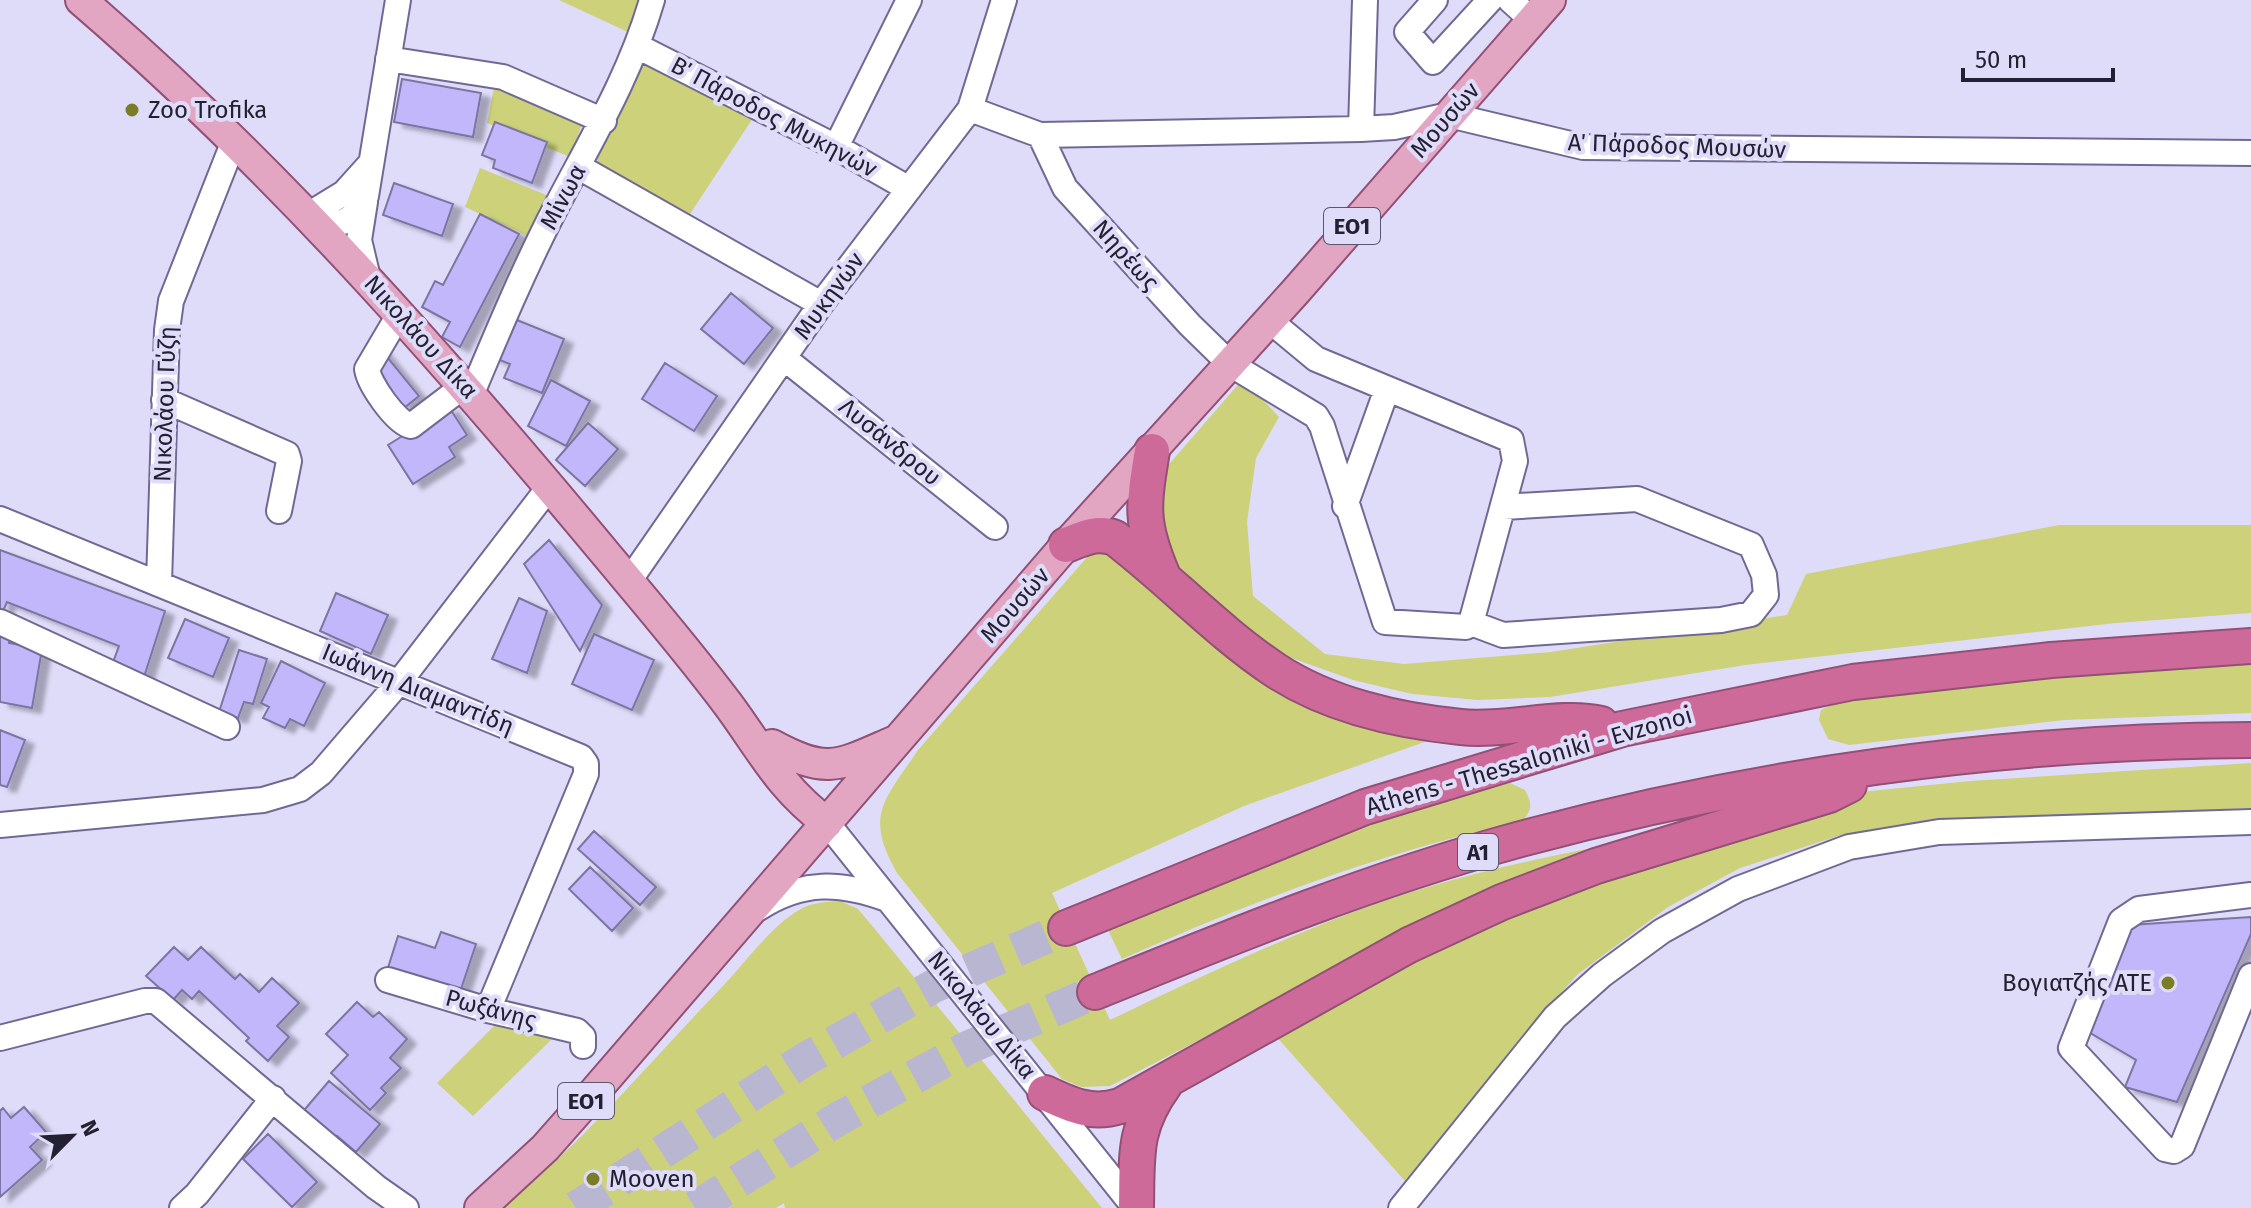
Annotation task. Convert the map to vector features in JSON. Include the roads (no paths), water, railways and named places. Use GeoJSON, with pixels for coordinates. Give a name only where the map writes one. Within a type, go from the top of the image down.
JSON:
{"type":"FeatureCollection","features":[{"type":"Feature","properties":{"kind":"highway"},"geometry":{"type":"LineString","coordinates":[[1152,451],[1143,514],[1148,540],[1162,575]]}},
{"type":"Feature","properties":{"kind":"highway"},"geometry":{"type":"LineString","coordinates":[[1066,545],[1103,533],[1115,538],[1162,575],[1227,634],[1276,670],[1326,695],[1369,710],[1463,728],[1590,721],[1622,729]]}},
{"type":"Feature","properties":{"kind":"highway","name":"Athens - Thessaloniki - Evzonoi"},"geometry":{"type":"LineString","coordinates":[[1066,928],[1365,807],[1622,729],[1853,682],[2051,660],[2251,646]]}},
{"type":"Feature","properties":{"kind":"highway","name":"Α1"},"geometry":{"type":"LineString","coordinates":[[1095,992],[1342,895],[1510,842],[1702,797],[1876,766],[2132,744],[2251,740]]}},
{"type":"Feature","properties":{"kind":"highway"},"geometry":{"type":"LineString","coordinates":[[1045,1093],[1082,1110],[1104,1111],[1135,1099],[1409,945],[1502,902],[1596,866],[1829,795],[1876,766]]}},
{"type":"Feature","properties":{"kind":"highway"},"geometry":{"type":"LineString","coordinates":[[1136,1208],[1139,1132],[1147,1110],[1168,1080]]}},
{"type":"Feature","properties":{"kind":"main road","name":"Νικολάου Δίκα"},"geometry":{"type":"LineString","coordinates":[[81,0],[142,52],[308,215],[469,389],[728,704],[777,779],[799,802],[827,823]]}},
{"type":"Feature","properties":{"kind":"main road","name":"Μουσών"},"geometry":{"type":"LineString","coordinates":[[480,1208],[545,1148],[1066,545],[1230,364],[1541,10]]}},
{"type":"Feature","properties":{"kind":"main road","name":"Νικολάου Δίκα"},"geometry":{"type":"LineString","coordinates":[[728,704],[772,745],[808,790],[827,823]]}},
{"type":"Feature","properties":{"kind":"main road"},"geometry":{"type":"LineString","coordinates":[[772,745],[804,763],[818,766],[846,762],[899,740]]}},
{"type":"Feature","properties":{"kind":"street"},"geometry":{"type":"LineString","coordinates":[[368,278],[359,240],[398,0]]}},
{"type":"Feature","properties":{"kind":"street","name":"Μίνωα"},"geometry":{"type":"LineString","coordinates":[[469,389],[639,47],[652,0]]}},
{"type":"Feature","properties":{"kind":"street"},"geometry":{"type":"LineString","coordinates":[[836,147],[909,0]]}},
{"type":"Feature","properties":{"kind":"street","name":"Μυκηνών"},"geometry":{"type":"LineString","coordinates":[[629,581],[821,304],[970,109],[1004,0]]}},
{"type":"Feature","properties":{"kind":"street"},"geometry":{"type":"LineString","coordinates":[[1361,129],[1365,0]]}},
{"type":"Feature","properties":{"kind":"street"},"geometry":{"type":"LineString","coordinates":[[1435,0],[1407,32],[1433,62],[1490,0]]}},
{"type":"Feature","properties":{"kind":"street"},"geometry":{"type":"LineString","coordinates":[[1510,0],[1541,10]]}},
{"type":"Feature","properties":{"kind":"street","name":"Β΄ Πάροδος Μυκηνών"},"geometry":{"type":"LineString","coordinates":[[639,47],[836,147],[909,189]]}},
{"type":"Feature","properties":{"kind":"street"},"geometry":{"type":"LineString","coordinates":[[388,59],[503,77],[604,121]]}},
{"type":"Feature","properties":{"kind":"street","name":"Α΄ Πάροδος Μουσών"},"geometry":{"type":"LineString","coordinates":[[970,109],[1040,135],[1361,129],[1394,127],[1449,115],[1551,142],[1583,147],[2251,153]]}},
{"type":"Feature","properties":{"kind":"street","name":"Νηρέως"},"geometry":{"type":"LineString","coordinates":[[1040,135],[1065,188],[1190,325],[1230,364],[1316,416],[1322,426],[1345,506],[1385,622],[1466,627],[1471,623]]}},
{"type":"Feature","properties":{"kind":"street","name":"Νικολάου Γύζη"},"geometry":{"type":"LineString","coordinates":[[159,583],[164,400],[171,301],[234,141]]}},
{"type":"Feature","properties":{"kind":"street"},"geometry":{"type":"LineString","coordinates":[[308,215],[344,193],[371,163]]}},
{"type":"Feature","properties":{"kind":"street"},"geometry":{"type":"LineString","coordinates":[[579,167],[821,304]]}},
{"type":"Feature","properties":{"kind":"street"},"geometry":{"type":"LineString","coordinates":[[308,215],[332,224],[344,223],[358,213],[366,196]]}},
{"type":"Feature","properties":{"kind":"street"},"geometry":{"type":"LineString","coordinates":[[400,313],[367,369],[370,379],[401,420],[411,426],[469,389]]}},
{"type":"Feature","properties":{"kind":"street"},"geometry":{"type":"LineString","coordinates":[[1269,320],[1316,359],[1511,440],[1515,461],[1471,623],[1503,635],[1721,620],[1751,614],[1766,595],[1764,575],[1751,545],[1637,499],[1503,507]]}},
{"type":"Feature","properties":{"kind":"street","name":"Λυσάνδρου"},"geometry":{"type":"LineString","coordinates":[[784,358],[995,527]]}},
{"type":"Feature","properties":{"kind":"street"},"geometry":{"type":"LineString","coordinates":[[1345,506],[1387,389]]}},
{"type":"Feature","properties":{"kind":"street"},"geometry":{"type":"LineString","coordinates":[[164,400],[287,454],[289,461],[279,511]]}},
{"type":"Feature","properties":{"kind":"street"},"geometry":{"type":"LineString","coordinates":[[0,825],[285,795],[300,789],[321,773],[400,681],[550,486]]}},
{"type":"Feature","properties":{"kind":"street","name":"Ιωάννη Διαμαντίδη"},"geometry":{"type":"LineString","coordinates":[[0,519],[581,757],[586,764],[586,774],[488,1010]]}},
{"type":"Feature","properties":{"kind":"street"},"geometry":{"type":"LineString","coordinates":[[0,622],[227,727]]}},
{"type":"Feature","properties":{"kind":"street"},"geometry":{"type":"LineString","coordinates":[[1401,1208],[1555,1017],[1602,975],[1662,931],[1738,889],[1849,847],[1939,832],[2251,822]]}},
{"type":"Feature","properties":{"kind":"street","name":"Νικολάου Δίκα"},"geometry":{"type":"LineString","coordinates":[[827,823],[1136,1208]]}},
{"type":"Feature","properties":{"kind":"street"},"geometry":{"type":"LineString","coordinates":[[747,915],[773,899],[805,886],[841,885],[889,900]]}},
{"type":"Feature","properties":{"kind":"street"},"geometry":{"type":"LineString","coordinates":[[2251,895],[2139,909],[2128,914],[2121,921],[2071,1048],[2165,1149],[2174,1151],[2182,1146],[2251,976]]}},
{"type":"Feature","properties":{"kind":"street","name":"Ρωξάνης"},"geometry":{"type":"LineString","coordinates":[[388,980],[488,1010],[577,1031],[583,1037],[583,1046]]}},
{"type":"Feature","properties":{"kind":"street"},"geometry":{"type":"LineString","coordinates":[[0,1038],[145,1001],[156,1001],[376,1187],[406,1208]]}},
{"type":"Feature","properties":{"kind":"street"},"geometry":{"type":"LineString","coordinates":[[182,1208],[197,1194],[273,1098]]}},
{"type":"Feature","properties":{"kind":"street"},"geometry":{"type":"LineString","coordinates":[[376,1187],[393,1208]]}},
{"type":"Feature","properties":{"kind":"tunnel"},"geometry":{"type":"LineString","coordinates":[[576,1208],[804,1060],[934,986],[1066,928]]}},
{"type":"Feature","properties":{"kind":"tunnel"},"geometry":{"type":"LineString","coordinates":[[695,1208],[838,1119],[967,1048],[1095,992]]}},
{"type":"Feature","properties":{"kind":"place","name":"Zoo Trofika"},"geometry":{"type":"Point","coordinates":[132,110]}},
{"type":"Feature","properties":{"kind":"place","name":"Βογιατζής ΑΤΕ"},"geometry":{"type":"Point","coordinates":[2168,983]}},
{"type":"Feature","properties":{"kind":"place","name":"Mooven"},"geometry":{"type":"Point","coordinates":[593,1179]}}]}
